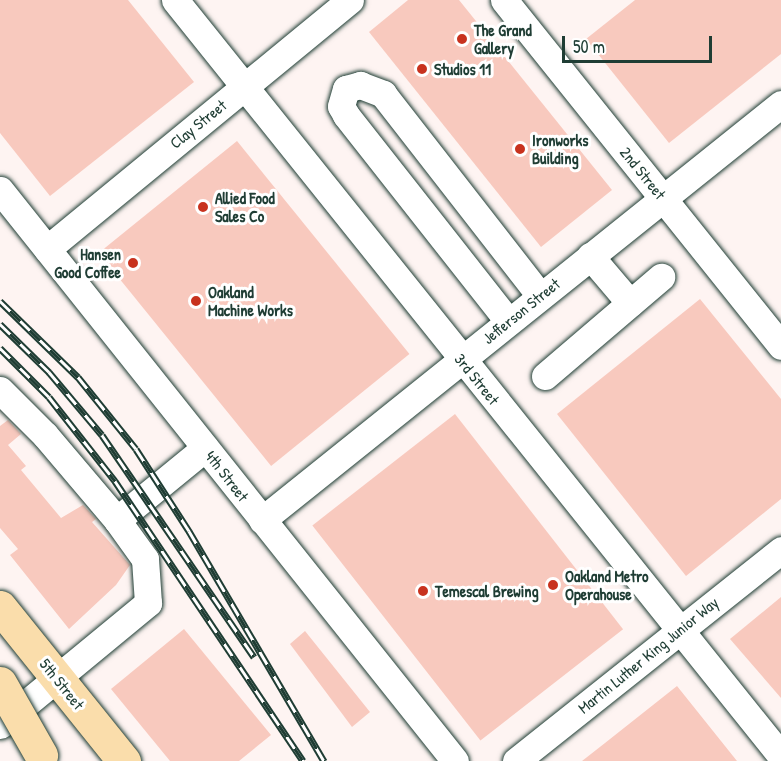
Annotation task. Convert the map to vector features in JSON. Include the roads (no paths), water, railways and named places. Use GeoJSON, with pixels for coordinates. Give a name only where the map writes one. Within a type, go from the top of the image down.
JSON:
{"type":"FeatureCollection","features":[{"type":"Feature","properties":{"kind":"main road","name":"5th Street"},"geometry":{"type":"LineString","coordinates":[[0,607],[124,761]]}},
{"type":"Feature","properties":{"kind":"main road"},"geometry":{"type":"LineString","coordinates":[[0,683],[41,755]]}},
{"type":"Feature","properties":{"kind":"street","name":"3rd Street"},"geometry":{"type":"LineString","coordinates":[[175,0],[243,88],[781,756]]}},
{"type":"Feature","properties":{"kind":"street","name":"Clay Street"},"geometry":{"type":"LineString","coordinates":[[47,249],[350,0]]}},
{"type":"Feature","properties":{"kind":"street","name":"2nd Street"},"geometry":{"type":"LineString","coordinates":[[504,0],[781,346]]}},
{"type":"Feature","properties":{"kind":"street"},"geometry":{"type":"LineString","coordinates":[[508,321],[346,115],[341,106],[346,89],[360,85],[383,94],[540,296]]}},
{"type":"Feature","properties":{"kind":"street","name":"Jefferson Street"},"geometry":{"type":"LineString","coordinates":[[262,520],[781,104]]}},
{"type":"Feature","properties":{"kind":"street","name":"4th Street"},"geometry":{"type":"LineString","coordinates":[[0,190],[455,761]]}},
{"type":"Feature","properties":{"kind":"street"},"geometry":{"type":"LineString","coordinates":[[590,256],[630,303]]}},
{"type":"Feature","properties":{"kind":"street"},"geometry":{"type":"LineString","coordinates":[[544,376],[661,277]]}},
{"type":"Feature","properties":{"kind":"street"},"geometry":{"type":"LineString","coordinates":[[0,390],[45,435],[117,520],[149,572],[148,603],[138,615],[0,725]]}},
{"type":"Feature","properties":{"kind":"street"},"geometry":{"type":"LineString","coordinates":[[117,520],[205,448]]}},
{"type":"Feature","properties":{"kind":"street","name":"Martin Luther King Junior Way"},"geometry":{"type":"LineString","coordinates":[[516,761],[781,550]]}},
{"type":"Feature","properties":{"kind":"railway"},"geometry":{"type":"LineString","coordinates":[[0,301],[78,377],[136,449],[189,531],[324,761]]}},
{"type":"Feature","properties":{"kind":"railway"},"geometry":{"type":"LineString","coordinates":[[0,324],[49,372],[102,435],[254,657]]}},
{"type":"Feature","properties":{"kind":"railway"},"geometry":{"type":"LineString","coordinates":[[0,348],[49,397],[115,481],[303,761]]}},
{"type":"Feature","properties":{"kind":"place","name":"The Grand Gallery"},"geometry":{"type":"Point","coordinates":[462,39]}},
{"type":"Feature","properties":{"kind":"place","name":"Studios 11"},"geometry":{"type":"Point","coordinates":[422,69]}},
{"type":"Feature","properties":{"kind":"place","name":"Ironworks Building"},"geometry":{"type":"Point","coordinates":[520,149]}},
{"type":"Feature","properties":{"kind":"place","name":"Allied Food Sales Co"},"geometry":{"type":"Point","coordinates":[203,207]}},
{"type":"Feature","properties":{"kind":"place","name":"Hansen Good Coffee"},"geometry":{"type":"Point","coordinates":[133,263]}},
{"type":"Feature","properties":{"kind":"place","name":"Oakland Machine Works"},"geometry":{"type":"Point","coordinates":[196,301]}},
{"type":"Feature","properties":{"kind":"place","name":"Oakland Metro Operahouse"},"geometry":{"type":"Point","coordinates":[553,585]}},
{"type":"Feature","properties":{"kind":"place","name":"Temescal Brewing"},"geometry":{"type":"Point","coordinates":[423,591]}}]}
